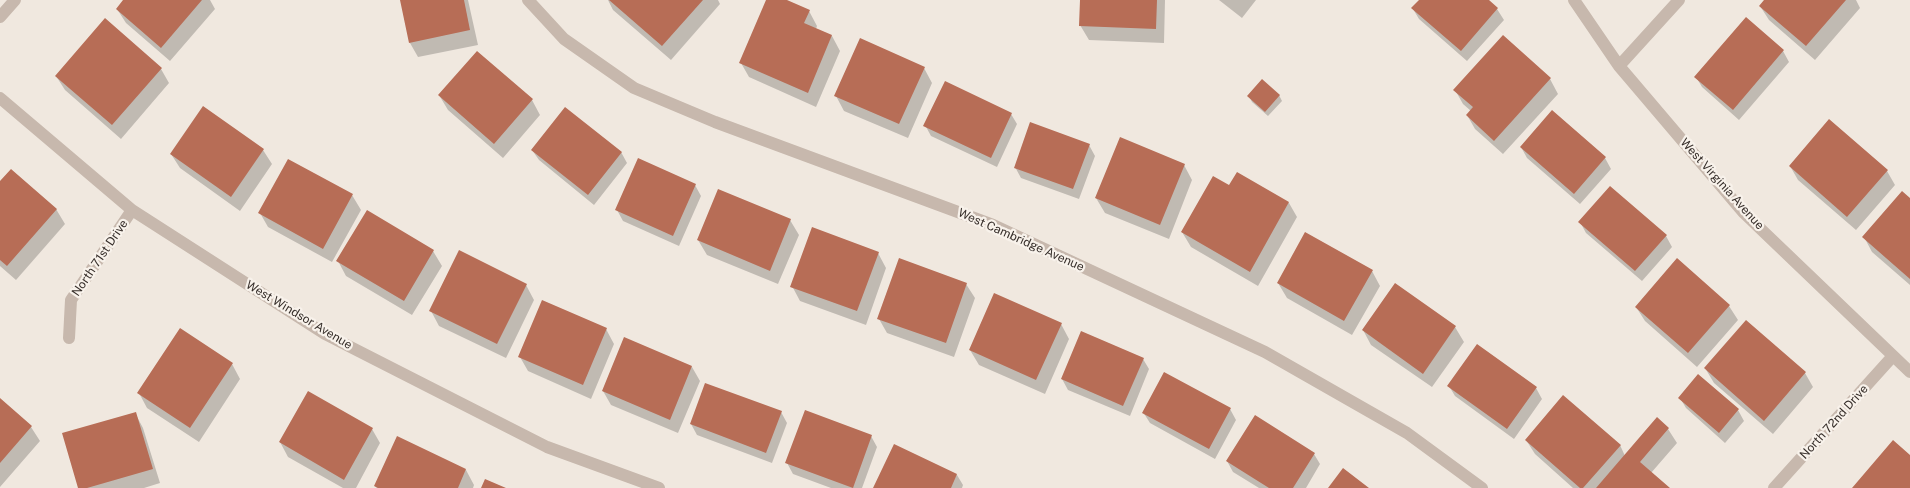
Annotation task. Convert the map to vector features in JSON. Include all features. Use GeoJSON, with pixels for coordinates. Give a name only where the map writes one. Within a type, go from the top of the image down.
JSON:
{"type":"FeatureCollection","features":[{"type":"Feature","properties":{"kind":"street"},"geometry":{"type":"LineString","coordinates":[[0,17],[15,0]]}},
{"type":"Feature","properties":{"kind":"street","name":"West Cambridge Avenue"},"geometry":{"type":"LineString","coordinates":[[528,0],[564,39],[634,88],[715,122],[993,225],[1265,352],[1407,433],[1482,488]]}},
{"type":"Feature","properties":{"kind":"street","name":"West Virginia Avenue"},"geometry":{"type":"LineString","coordinates":[[1574,0],[1619,66],[1744,213],[1910,372]]}},
{"type":"Feature","properties":{"kind":"street"},"geometry":{"type":"LineString","coordinates":[[1619,66],[1679,0]]}},
{"type":"Feature","properties":{"kind":"street","name":"West Windsor Avenue"},"geometry":{"type":"LineString","coordinates":[[0,98],[132,210],[325,334],[547,447],[659,488]]}},
{"type":"Feature","properties":{"kind":"street","name":"North 71st Drive"},"geometry":{"type":"LineString","coordinates":[[69,338],[71,300],[132,210]]}},
{"type":"Feature","properties":{"kind":"street","name":"North 72nd Drive"},"geometry":{"type":"LineString","coordinates":[[1774,488],[1893,356]]}},
{"type":"Feature","properties":{"kind":"building"},"geometry":{"type":"Polygon","coordinates":[[[123,0],[202,0],[161,48],[116,9],[123,0]]]}},
{"type":"Feature","properties":{"kind":"building"},"geometry":{"type":"Polygon","coordinates":[[[400,0],[464,0],[470,30],[409,43],[400,0]]]}},
{"type":"Feature","properties":{"kind":"building"},"geometry":{"type":"Polygon","coordinates":[[[609,0],[703,0],[662,46],[609,0]]]}},
{"type":"Feature","properties":{"kind":"building"},"geometry":{"type":"Polygon","coordinates":[[[766,0],[787,0],[810,10],[804,23],[832,35],[808,93],[739,63],[766,0]]]}},
{"type":"Feature","properties":{"kind":"building"},"geometry":{"type":"Polygon","coordinates":[[[1080,0],[1157,0],[1156,29],[1079,26],[1080,0]]]}},
{"type":"Feature","properties":{"kind":"building"},"geometry":{"type":"Polygon","coordinates":[[[1419,0],[1489,0],[1498,8],[1461,51],[1411,8],[1419,0]]]}},
{"type":"Feature","properties":{"kind":"building"},"geometry":{"type":"Polygon","coordinates":[[[1764,0],[1846,0],[1806,46],[1759,6],[1764,0]]]}},
{"type":"Feature","properties":{"kind":"building"},"geometry":{"type":"Polygon","coordinates":[[[1746,17],[1784,50],[1733,110],[1694,77],[1746,17]]]}},
{"type":"Feature","properties":{"kind":"building"},"geometry":{"type":"Polygon","coordinates":[[[105,18],[162,68],[112,125],[55,76],[105,18]]]}},
{"type":"Feature","properties":{"kind":"building"},"geometry":{"type":"Polygon","coordinates":[[[1503,35],[1551,78],[1494,141],[1466,115],[1473,107],[1453,90],[1503,35]]]}},
{"type":"Feature","properties":{"kind":"building"},"geometry":{"type":"Polygon","coordinates":[[[860,38],[925,67],[899,124],[834,96],[860,38]]]}},
{"type":"Feature","properties":{"kind":"building"},"geometry":{"type":"Polygon","coordinates":[[[477,51],[533,99],[494,144],[438,95],[477,51]]]}},
{"type":"Feature","properties":{"kind":"building"},"geometry":{"type":"Polygon","coordinates":[[[1262,79],[1280,95],[1265,112],[1247,96],[1262,79]]]}},
{"type":"Feature","properties":{"kind":"building"},"geometry":{"type":"Polygon","coordinates":[[[945,81],[1012,113],[991,158],[923,126],[945,81]]]}},
{"type":"Feature","properties":{"kind":"building"},"geometry":{"type":"Polygon","coordinates":[[[203,106],[264,149],[231,197],[170,154],[203,106]]]}},
{"type":"Feature","properties":{"kind":"building"},"geometry":{"type":"Polygon","coordinates":[[[565,107],[622,152],[588,195],[531,150],[565,107]]]}},
{"type":"Feature","properties":{"kind":"building"},"geometry":{"type":"Polygon","coordinates":[[[1552,110],[1606,157],[1574,194],[1520,147],[1552,110]]]}},
{"type":"Feature","properties":{"kind":"building"},"geometry":{"type":"Polygon","coordinates":[[[1829,119],[1888,170],[1847,217],[1789,166],[1829,119]]]}},
{"type":"Feature","properties":{"kind":"building"},"geometry":{"type":"Polygon","coordinates":[[[1030,122],[1090,144],[1073,189],[1014,168],[1030,122]]]}},
{"type":"Feature","properties":{"kind":"building"},"geometry":{"type":"Polygon","coordinates":[[[1120,137],[1185,164],[1160,225],[1095,198],[1120,137]]]}},
{"type":"Feature","properties":{"kind":"building"},"geometry":{"type":"Polygon","coordinates":[[[638,158],[696,184],[673,236],[615,210],[638,158]]]}},
{"type":"Feature","properties":{"kind":"building"},"geometry":{"type":"Polygon","coordinates":[[[288,159],[353,194],[323,249],[258,213],[288,159]]]}},
{"type":"Feature","properties":{"kind":"building"},"geometry":{"type":"Polygon","coordinates":[[[11,169],[57,209],[7,266],[0,260],[0,181],[11,169]]]}},
{"type":"Feature","properties":{"kind":"building"},"geometry":{"type":"Polygon","coordinates":[[[1237,172],[1289,202],[1250,272],[1181,232],[1213,176],[1229,185],[1237,172]]]}},
{"type":"Feature","properties":{"kind":"building"},"geometry":{"type":"Polygon","coordinates":[[[1610,186],[1667,235],[1635,271],[1578,222],[1610,186]]]}},
{"type":"Feature","properties":{"kind":"building"},"geometry":{"type":"Polygon","coordinates":[[[718,189],[791,219],[770,271],[697,240],[718,189]]]}},
{"type":"Feature","properties":{"kind":"building"},"geometry":{"type":"Polygon","coordinates":[[[1902,191],[1910,198],[1910,279],[1862,237],[1902,191]]]}},
{"type":"Feature","properties":{"kind":"building"},"geometry":{"type":"Polygon","coordinates":[[[367,210],[434,250],[404,301],[336,261],[367,210]]]}},
{"type":"Feature","properties":{"kind":"building"},"geometry":{"type":"Polygon","coordinates":[[[812,227],[879,252],[857,311],[790,287],[812,227]]]}},
{"type":"Feature","properties":{"kind":"building"},"geometry":{"type":"Polygon","coordinates":[[[1305,232],[1373,270],[1344,321],[1277,283],[1305,232]]]}},
{"type":"Feature","properties":{"kind":"building"},"geometry":{"type":"Polygon","coordinates":[[[459,250],[527,284],[497,344],[429,311],[459,250]]]}},
{"type":"Feature","properties":{"kind":"building"},"geometry":{"type":"Polygon","coordinates":[[[899,258],[967,283],[946,343],[877,319],[899,258]]]}},
{"type":"Feature","properties":{"kind":"building"},"geometry":{"type":"Polygon","coordinates":[[[1677,258],[1730,305],[1688,353],[1635,307],[1677,258]]]}},
{"type":"Feature","properties":{"kind":"building"},"geometry":{"type":"Polygon","coordinates":[[[1395,283],[1456,326],[1423,374],[1362,330],[1395,283]]]}},
{"type":"Feature","properties":{"kind":"building"},"geometry":{"type":"Polygon","coordinates":[[[994,293],[1062,323],[1036,380],[969,350],[994,293]]]}},
{"type":"Feature","properties":{"kind":"building"},"geometry":{"type":"Polygon","coordinates":[[[542,300],[607,328],[583,385],[518,357],[542,300]]]}},
{"type":"Feature","properties":{"kind":"building"},"geometry":{"type":"Polygon","coordinates":[[[1746,320],[1806,372],[1764,421],[1704,368],[1746,320]]]}},
{"type":"Feature","properties":{"kind":"building"},"geometry":{"type":"Polygon","coordinates":[[[180,328],[233,363],[190,428],[137,393],[180,328]]]}},
{"type":"Feature","properties":{"kind":"building"},"geometry":{"type":"Polygon","coordinates":[[[1081,331],[1144,358],[1123,406],[1061,379],[1081,331]]]}},
{"type":"Feature","properties":{"kind":"building"},"geometry":{"type":"Polygon","coordinates":[[[624,337],[692,366],[670,420],[602,391],[624,337]]]}},
{"type":"Feature","properties":{"kind":"building"},"geometry":{"type":"Polygon","coordinates":[[[1477,344],[1537,387],[1507,429],[1447,386],[1477,344]]]}},
{"type":"Feature","properties":{"kind":"building"},"geometry":{"type":"Polygon","coordinates":[[[1164,372],[1231,408],[1209,449],[1142,413],[1164,372]]]}},
{"type":"Feature","properties":{"kind":"building"},"geometry":{"type":"Polygon","coordinates":[[[1698,374],[1739,409],[1719,433],[1678,398],[1698,374]]]}},
{"type":"Feature","properties":{"kind":"building"},"geometry":{"type":"Polygon","coordinates":[[[705,383],[782,411],[766,453],[690,424],[705,383]]]}},
{"type":"Feature","properties":{"kind":"building"},"geometry":{"type":"Polygon","coordinates":[[[308,391],[373,428],[344,480],[279,442],[308,391]]]}},
{"type":"Feature","properties":{"kind":"building"},"geometry":{"type":"Polygon","coordinates":[[[1563,395],[1621,445],[1583,488],[1580,488],[1525,440],[1563,395]]]}},
{"type":"Feature","properties":{"kind":"building"},"geometry":{"type":"Polygon","coordinates":[[[0,398],[32,426],[0,463],[0,398]]]}},
{"type":"Feature","properties":{"kind":"building"},"geometry":{"type":"Polygon","coordinates":[[[805,410],[872,435],[853,488],[785,463],[805,410]]]}},
{"type":"Feature","properties":{"kind":"building"},"geometry":{"type":"Polygon","coordinates":[[[136,412],[153,469],[87,488],[78,488],[62,433],[136,412]]]}},
{"type":"Feature","properties":{"kind":"building"},"geometry":{"type":"Polygon","coordinates":[[[1255,415],[1315,453],[1293,488],[1269,488],[1226,461],[1255,415]]]}},
{"type":"Feature","properties":{"kind":"building"},"geometry":{"type":"Polygon","coordinates":[[[1657,417],[1669,428],[1640,462],[1670,488],[1596,488],[1657,417]]]}},
{"type":"Feature","properties":{"kind":"building"},"geometry":{"type":"Polygon","coordinates":[[[397,436],[466,469],[458,488],[378,488],[374,486],[397,436]]]}},
{"type":"Feature","properties":{"kind":"building"},"geometry":{"type":"Polygon","coordinates":[[[1893,440],[1910,455],[1910,488],[1852,488],[1893,440]]]}},
{"type":"Feature","properties":{"kind":"building"},"geometry":{"type":"Polygon","coordinates":[[[894,444],[957,474],[951,488],[873,488],[894,444]]]}},
{"type":"Feature","properties":{"kind":"building"},"geometry":{"type":"Polygon","coordinates":[[[1343,468],[1369,488],[1328,488],[1343,468]]]}},
{"type":"Feature","properties":{"kind":"building"},"geometry":{"type":"Polygon","coordinates":[[[485,479],[506,488],[481,488],[485,479]]]}}]}
